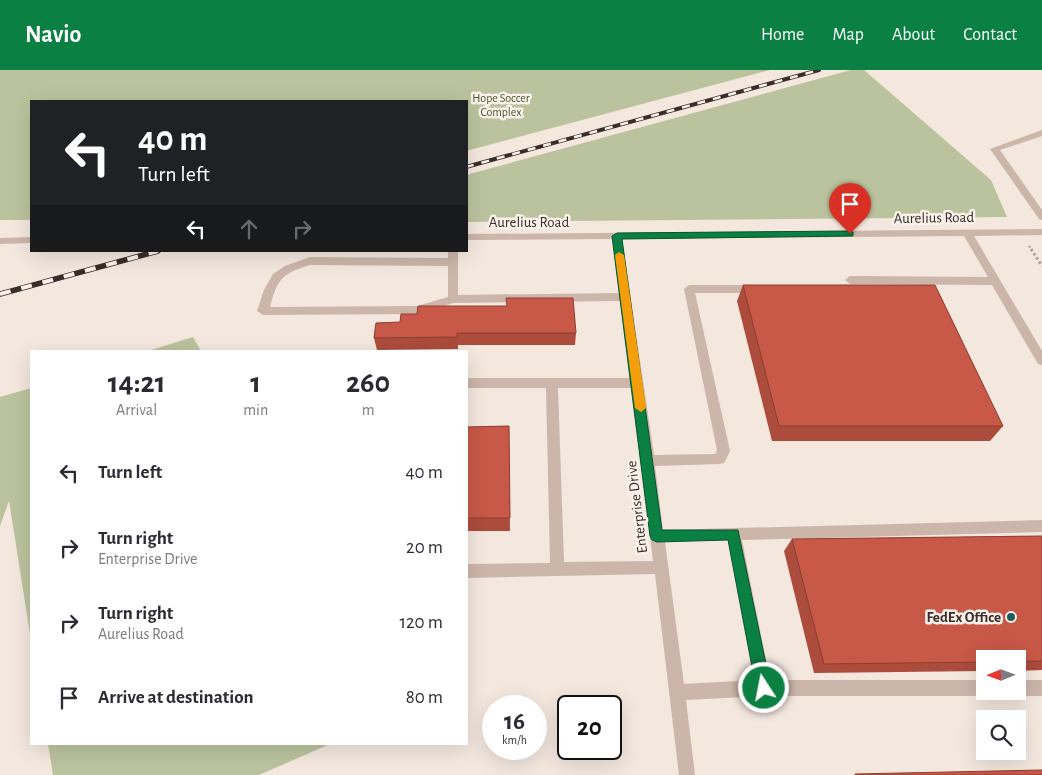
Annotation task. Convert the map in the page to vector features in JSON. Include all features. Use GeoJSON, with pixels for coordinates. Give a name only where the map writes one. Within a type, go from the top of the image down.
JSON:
{"type":"FeatureCollection","features":[{"type":"Feature","properties":{"kind":"street"},"geometry":{"type":"LineString","coordinates":[[1042,133],[995,149],[1042,217]]}},
{"type":"Feature","properties":{"kind":"street","name":"Aurelius Road"},"geometry":{"type":"LineString","coordinates":[[468,238],[1042,232]]}},
{"type":"Feature","properties":{"kind":"street"},"geometry":{"type":"LineString","coordinates":[[967,233],[1042,362]]}},
{"type":"Feature","properties":{"kind":"street","name":"Enterprise Drive"},"geometry":{"type":"LineString","coordinates":[[617,236],[648,461],[687,775]]}},
{"type":"Feature","properties":{"kind":"street"},"geometry":{"type":"LineString","coordinates":[[0,240],[30,240]]}},
{"type":"Feature","properties":{"kind":"street"},"geometry":{"type":"LineString","coordinates":[[453,299],[454,256],[310,261],[290,267],[272,279],[263,310],[417,310],[453,299],[626,297]]}},
{"type":"Feature","properties":{"kind":"street"},"geometry":{"type":"LineString","coordinates":[[850,280],[995,281]]}},
{"type":"Feature","properties":{"kind":"street"},"geometry":{"type":"LineString","coordinates":[[648,461],[719,459],[722,457],[724,451],[689,289],[742,289]]}},
{"type":"Feature","properties":{"kind":"street"},"geometry":{"type":"LineString","coordinates":[[468,383],[637,383]]}},
{"type":"Feature","properties":{"kind":"street"},"geometry":{"type":"LineString","coordinates":[[552,383],[557,568]]}},
{"type":"Feature","properties":{"kind":"street"},"geometry":{"type":"LineString","coordinates":[[657,536],[1042,526]]}},
{"type":"Feature","properties":{"kind":"street"},"geometry":{"type":"LineString","coordinates":[[734,534],[764,688]]}},
{"type":"Feature","properties":{"kind":"street"},"geometry":{"type":"LineString","coordinates":[[468,570],[661,567]]}},
{"type":"Feature","properties":{"kind":"street"},"geometry":{"type":"LineString","coordinates":[[676,692],[764,688],[976,688]]}},
{"type":"Feature","properties":{"kind":"street"},"geometry":{"type":"LineString","coordinates":[[1026,688],[1042,688]]}},
{"type":"Feature","properties":{"kind":"path"},"geometry":{"type":"LineString","coordinates":[[1020,232],[1042,266]]}},
{"type":"Feature","properties":{"kind":"green space","name":"Hope Soccer Complex"},"geometry":{"type":"Polygon","coordinates":[[[0,70],[770,70],[468,150],[468,100],[30,100],[30,220],[0,220],[0,70]]]}},
{"type":"Feature","properties":{"kind":"green space"},"geometry":{"type":"Polygon","coordinates":[[[851,70],[864,70],[991,180],[1007,217],[468,222],[468,174],[851,70]]]}},
{"type":"Feature","properties":{"kind":"green space"},"geometry":{"type":"Polygon","coordinates":[[[193,337],[200,350],[151,350],[193,337]]]}},
{"type":"Feature","properties":{"kind":"green space"},"geometry":{"type":"Polygon","coordinates":[[[30,388],[30,634],[9,501],[0,526],[0,397],[30,388]]]}},
{"type":"Feature","properties":{"kind":"green space"},"geometry":{"type":"Polygon","coordinates":[[[48,745],[328,745],[259,775],[53,775],[48,745]]]}},
{"type":"Feature","properties":{"kind":"building"},"geometry":{"type":"Polygon","coordinates":[[[743,285],[935,285],[1003,426],[779,426],[743,285]]]}},
{"type":"Feature","properties":{"kind":"building"},"geometry":{"type":"Polygon","coordinates":[[[506,298],[573,298],[576,333],[457,333],[457,337],[374,338],[376,323],[400,322],[401,314],[417,314],[418,306],[507,306],[506,298]]]}},
{"type":"Feature","properties":{"kind":"building"},"geometry":{"type":"Polygon","coordinates":[[[509,426],[510,518],[468,518],[468,427],[509,426]]]}},
{"type":"Feature","properties":{"kind":"building"},"geometry":{"type":"Polygon","coordinates":[[[1042,536],[1042,661],[1026,661],[1026,650],[976,650],[976,662],[824,664],[792,539],[1042,536]]]}},
{"type":"Feature","properties":{"kind":"building"},"geometry":{"type":"Polygon","coordinates":[[[1042,770],[1042,775],[855,775],[855,774],[1042,770]]]}},
{"type":"Feature","properties":{"kind":"railway"},"geometry":{"type":"LineString","coordinates":[[468,166],[819,70]]}},
{"type":"Feature","properties":{"kind":"railway"},"geometry":{"type":"LineString","coordinates":[[0,294],[154,252]]}},
{"type":"Feature","properties":{"kind":"slow traffic"},"geometry":{"type":"LineString","coordinates":[[619,255],[641,408]]}},
{"type":"Feature","properties":{"kind":"place","name":"FedEx Office"},"geometry":{"type":"Point","coordinates":[1011,617]}},
{"type":"Feature","properties":{"kind":"route"},"geometry":{"type":"LineString","coordinates":[[764,688],[734,534],[657,536],[617,236],[850,234]]}}]}
